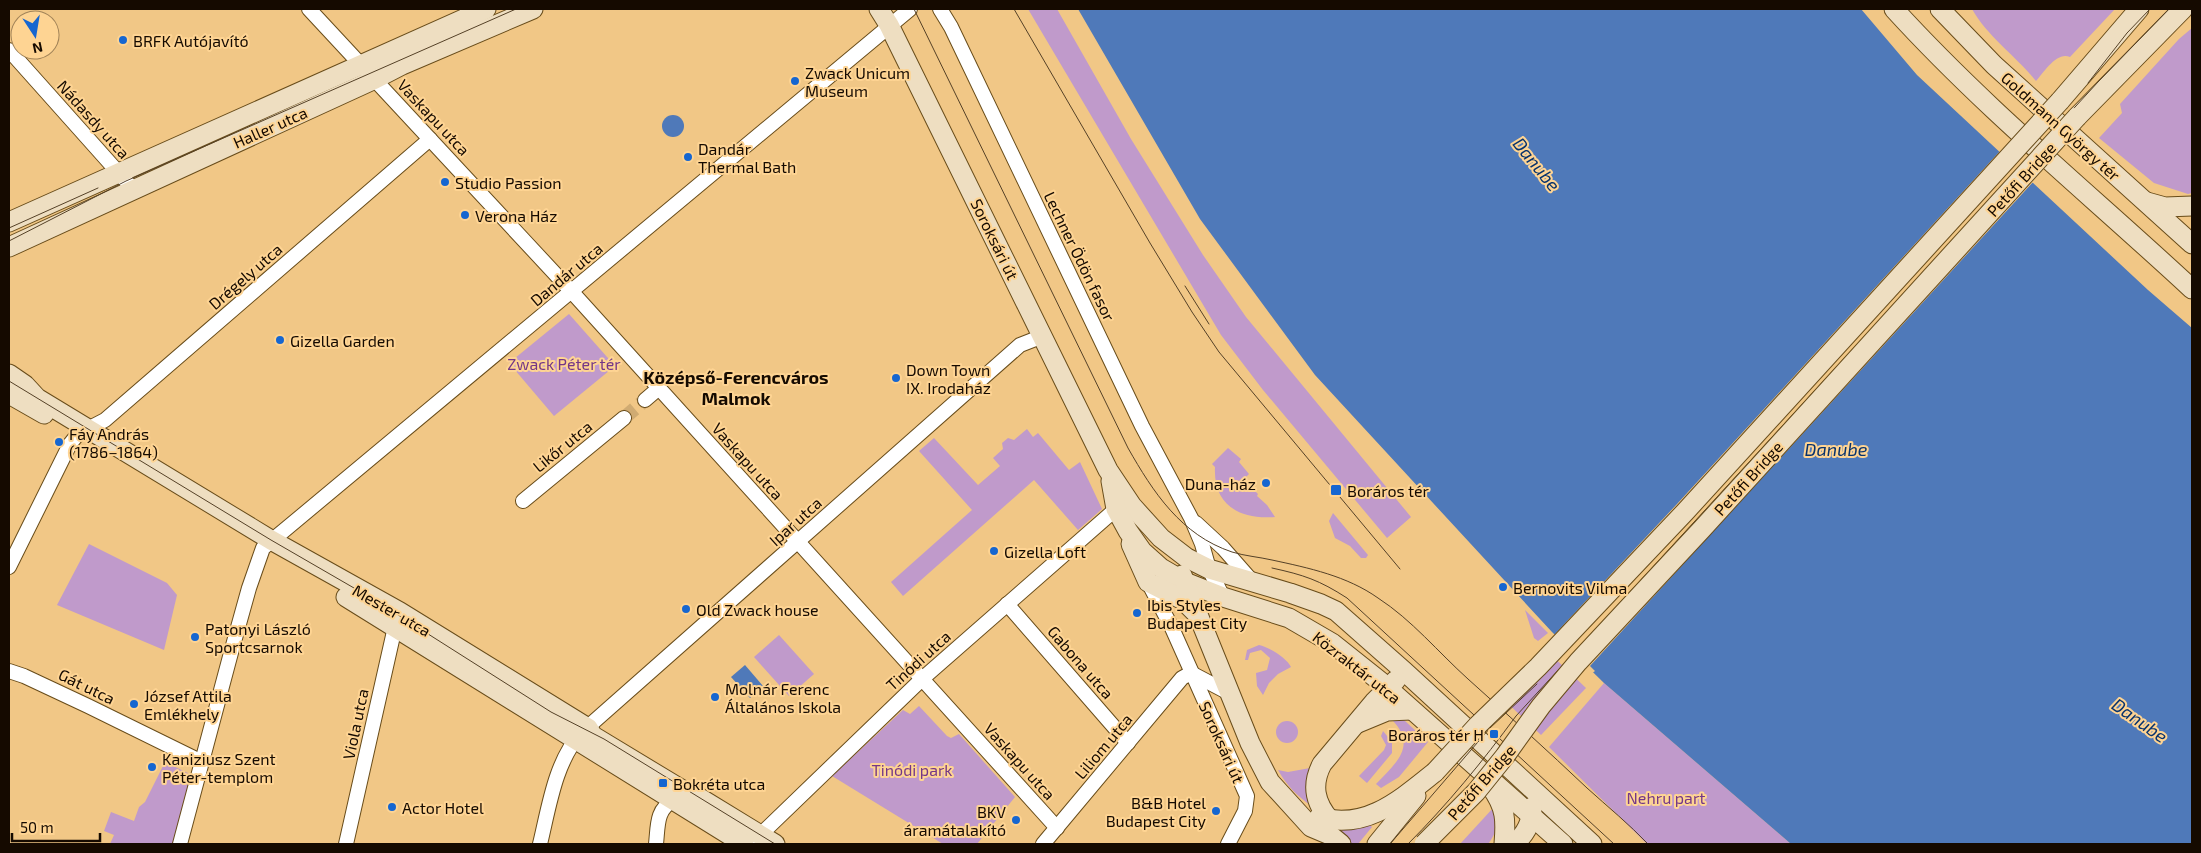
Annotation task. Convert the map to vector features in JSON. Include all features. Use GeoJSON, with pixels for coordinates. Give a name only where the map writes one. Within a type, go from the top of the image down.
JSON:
{"type":"FeatureCollection","features":[{"type":"Feature","properties":{"kind":"main road","name":"Haller utca"},"geometry":{"type":"LineString","coordinates":[[9,222],[486,9]]}},
{"type":"Feature","properties":{"kind":"main road","name":"Haller utca"},"geometry":{"type":"LineString","coordinates":[[9,247],[402,65],[533,9]]}},
{"type":"Feature","properties":{"kind":"main road","name":"Soroksári út"},"geometry":{"type":"LineString","coordinates":[[879,9],[889,25],[1108,470],[1132,506],[1161,538]]}},
{"type":"Feature","properties":{"kind":"main road"},"geometry":{"type":"LineString","coordinates":[[1894,9],[1943,61],[2192,289]]}},
{"type":"Feature","properties":{"kind":"main road","name":"Goldmann György tér"},"geometry":{"type":"LineString","coordinates":[[1940,9],[1994,65],[2191,240]]}},
{"type":"Feature","properties":{"kind":"main road","name":"Petőfi Bridge"},"geometry":{"type":"LineString","coordinates":[[1435,772],[1478,725],[1538,667],[1684,512],[2060,101],[2139,9]]}},
{"type":"Feature","properties":{"kind":"main road","name":"Petőfi Bridge"},"geometry":{"type":"LineString","coordinates":[[1424,844],[1476,792],[1506,756],[1540,706],[1578,662],[2077,117],[2182,9]]}},
{"type":"Feature","properties":{"kind":"main road"},"geometry":{"type":"LineString","coordinates":[[2166,26],[2192,15]]}},
{"type":"Feature","properties":{"kind":"main road"},"geometry":{"type":"LineString","coordinates":[[2146,202],[2165,207],[2192,206]]}},
{"type":"Feature","properties":{"kind":"main road","name":"Mester utca"},"geometry":{"type":"LineString","coordinates":[[9,374],[26,385],[37,398],[83,431],[267,544],[397,619],[585,735],[681,797],[758,842]]}},
{"type":"Feature","properties":{"kind":"main road","name":"Mester utca"},"geometry":{"type":"LineString","coordinates":[[9,394],[83,431]]}},
{"type":"Feature","properties":{"kind":"main road","name":"Soroksári út"},"geometry":{"type":"LineString","coordinates":[[1108,470],[1116,509],[1128,531]]}},
{"type":"Feature","properties":{"kind":"main road"},"geometry":{"type":"LineString","coordinates":[[1128,531],[1134,554],[1148,582],[1183,600],[1200,618]]}},
{"type":"Feature","properties":{"kind":"main road","name":"Közraktár utca"},"geometry":{"type":"LineString","coordinates":[[1128,531],[1142,551],[1161,568],[1185,582],[1223,597],[1289,618],[1332,643],[1388,688],[1484,776],[1563,844]]}},
{"type":"Feature","properties":{"kind":"main road"},"geometry":{"type":"LineString","coordinates":[[1161,538],[1185,582],[1229,693],[1259,763],[1270,782],[1311,827],[1330,835],[1341,844]]}},
{"type":"Feature","properties":{"kind":"main road","name":"Közraktár utca"},"geometry":{"type":"LineString","coordinates":[[1161,538],[1186,558],[1209,569],[1321,604],[1336,612],[1404,671],[1592,844]]}},
{"type":"Feature","properties":{"kind":"main road"},"geometry":{"type":"LineString","coordinates":[[1330,820],[1320,809],[1316,797],[1316,775],[1322,764],[1404,671]]}},
{"type":"Feature","properties":{"kind":"main road"},"geometry":{"type":"LineString","coordinates":[[1357,724],[1387,712],[1411,710]]}},
{"type":"Feature","properties":{"kind":"main road"},"geometry":{"type":"LineString","coordinates":[[1289,803],[1308,814],[1330,820],[1344,821],[1367,817],[1395,804],[1435,772]]}},
{"type":"Feature","properties":{"kind":"main road"},"geometry":{"type":"LineString","coordinates":[[1378,843],[1435,772]]}},
{"type":"Feature","properties":{"kind":"main road"},"geometry":{"type":"LineString","coordinates":[[1484,776],[1501,801],[1506,825],[1505,844]]}},
{"type":"Feature","properties":{"kind":"main road"},"geometry":{"type":"LineString","coordinates":[[1514,844],[1523,836],[1532,817],[1532,801],[1529,786]]}},
{"type":"Feature","properties":{"kind":"main road"},"geometry":{"type":"LineString","coordinates":[[1505,844],[1519,825],[1532,817],[1544,814],[1561,815]]}},
{"type":"Feature","properties":{"kind":"street","name":"Vaskapu utca"},"geometry":{"type":"LineString","coordinates":[[309,9],[660,388],[797,543],[1057,828]]}},
{"type":"Feature","properties":{"kind":"street","name":"Dandár utca"},"geometry":{"type":"LineString","coordinates":[[267,544],[910,9]]}},
{"type":"Feature","properties":{"kind":"street","name":"Lechner Ödön fasor"},"geometry":{"type":"LineString","coordinates":[[940,9],[951,27],[1142,426],[1191,518],[1202,544],[1209,569],[1223,597]]}},
{"type":"Feature","properties":{"kind":"street","name":"Nádasdy utca"},"geometry":{"type":"LineString","coordinates":[[9,50],[133,189]]}},
{"type":"Feature","properties":{"kind":"street","name":"Drégely utca"},"geometry":{"type":"LineString","coordinates":[[83,431],[105,420],[430,139]]}},
{"type":"Feature","properties":{"kind":"street","name":"Ipar utca"},"geometry":{"type":"LineString","coordinates":[[585,735],[1020,345],[1043,336]]}},
{"type":"Feature","properties":{"kind":"street"},"geometry":{"type":"LineString","coordinates":[[645,400],[660,388]]}},
{"type":"Feature","properties":{"kind":"street","name":"Likőr utca"},"geometry":{"type":"LineString","coordinates":[[523,501],[624,418]]}},
{"type":"Feature","properties":{"kind":"street"},"geometry":{"type":"LineString","coordinates":[[9,566],[61,460],[83,431]]}},
{"type":"Feature","properties":{"kind":"street","name":"Tinódi utca"},"geometry":{"type":"LineString","coordinates":[[758,842],[922,679],[1116,509]]}},
{"type":"Feature","properties":{"kind":"street","name":"Lechner Ödön fasor"},"geometry":{"type":"LineString","coordinates":[[1191,518],[1223,548],[1252,582]]}},
{"type":"Feature","properties":{"kind":"street"},"geometry":{"type":"LineString","coordinates":[[180,844],[248,588],[267,544]]}},
{"type":"Feature","properties":{"kind":"street","name":"Soroksári út"},"geometry":{"type":"LineString","coordinates":[[1148,582],[1172,628],[1247,796],[1245,812],[1228,844]]}},
{"type":"Feature","properties":{"kind":"street","name":"Gabona utca"},"geometry":{"type":"LineString","coordinates":[[1006,604],[1128,743]]}},
{"type":"Feature","properties":{"kind":"street","name":"Viola utca"},"geometry":{"type":"LineString","coordinates":[[346,844],[397,619]]}},
{"type":"Feature","properties":{"kind":"street","name":"Gát utca"},"geometry":{"type":"LineString","coordinates":[[9,671],[24,676],[88,706],[202,762]]}},
{"type":"Feature","properties":{"kind":"street","name":"Soroksári út"},"geometry":{"type":"LineString","coordinates":[[1191,673],[1229,693]]}},
{"type":"Feature","properties":{"kind":"street","name":"Liliom utca"},"geometry":{"type":"LineString","coordinates":[[1043,844],[1182,678],[1191,673]]}},
{"type":"Feature","properties":{"kind":"street"},"geometry":{"type":"LineString","coordinates":[[540,844],[550,800],[567,750],[585,735]]}},
{"type":"Feature","properties":{"kind":"street"},"geometry":{"type":"LineString","coordinates":[[656,844],[660,812],[665,805],[681,797]]}},
{"type":"Feature","properties":{"kind":"green space"},"geometry":{"type":"Polygon","coordinates":[[[1028,9],[1057,9],[1131,139],[1203,255],[1246,317],[1411,517],[1387,538],[1263,390],[1221,335],[1028,9]]]}},
{"type":"Feature","properties":{"kind":"green space"},"geometry":{"type":"Polygon","coordinates":[[[1972,9],[2115,9],[2070,57],[2060,57],[2036,81],[1978,19],[1972,9]]]}},
{"type":"Feature","properties":{"kind":"green space"},"geometry":{"type":"Polygon","coordinates":[[[2192,28],[2192,193],[2188,194],[2154,183],[2099,138],[2122,113],[2120,104],[2179,39],[2192,28]]]}},
{"type":"Feature","properties":{"kind":"green space","name":"Zwack Péter tér"},"geometry":{"type":"Polygon","coordinates":[[[569,314],[615,366],[554,416],[509,363],[569,314]]]}},
{"type":"Feature","properties":{"kind":"green space"},"geometry":{"type":"Polygon","coordinates":[[[1027,429],[1033,437],[1038,433],[1069,470],[1080,462],[1102,509],[1078,530],[1034,480],[903,596],[891,582],[972,510],[919,451],[934,438],[978,485],[1000,466],[993,458],[1003,449],[1002,443],[1008,438],[1014,440],[1027,429]]]}},
{"type":"Feature","properties":{"kind":"green space"},"geometry":{"type":"Polygon","coordinates":[[[1228,448],[1241,459],[1239,462],[1249,474],[1245,478],[1275,517],[1251,516],[1240,513],[1224,500],[1216,480],[1215,467],[1212,464],[1228,448]]]}},
{"type":"Feature","properties":{"kind":"green space"},"geometry":{"type":"Polygon","coordinates":[[[1333,513],[1368,555],[1366,558],[1361,558],[1350,546],[1335,538],[1329,521],[1333,513]]]}},
{"type":"Feature","properties":{"kind":"green space"},"geometry":{"type":"Polygon","coordinates":[[[89,544],[167,583],[177,595],[164,650],[57,605],[89,544]]]}},
{"type":"Feature","properties":{"kind":"green space"},"geometry":{"type":"Polygon","coordinates":[[[1525,610],[1548,633],[1538,641],[1534,638],[1525,610]]]}},
{"type":"Feature","properties":{"kind":"green space"},"geometry":{"type":"Polygon","coordinates":[[[779,635],[814,674],[789,696],[754,657],[779,635]]]}},
{"type":"Feature","properties":{"kind":"green space"},"geometry":{"type":"Polygon","coordinates":[[[1259,645],[1277,653],[1291,667],[1278,674],[1269,683],[1263,695],[1257,686],[1256,673],[1267,670],[1270,658],[1261,650],[1250,653],[1248,660],[1245,660],[1247,650],[1259,645]]]}},
{"type":"Feature","properties":{"kind":"green space"},"geometry":{"type":"Polygon","coordinates":[[[1544,648],[1586,688],[1541,735],[1499,695],[1544,648]]]}},
{"type":"Feature","properties":{"kind":"green space","name":"Nehru part"},"geometry":{"type":"Polygon","coordinates":[[[1604,683],[1791,844],[1647,844],[1549,747],[1604,683]]]}},
{"type":"Feature","properties":{"kind":"green space","name":"Tinódi park"},"geometry":{"type":"Polygon","coordinates":[[[919,706],[947,736],[951,738],[959,734],[1015,797],[977,844],[943,844],[832,776],[903,710],[910,714],[919,706]]]}},
{"type":"Feature","properties":{"kind":"green space"},"geometry":{"type":"Polygon","coordinates":[[[1396,716],[1405,721],[1428,742],[1399,777],[1381,788],[1376,784],[1396,762],[1403,746],[1400,729],[1392,720],[1396,716]]]}},
{"type":"Feature","properties":{"kind":"green space"},"geometry":{"type":"Polygon","coordinates":[[[1287,721],[1295,724],[1298,732],[1295,740],[1287,743],[1279,740],[1276,732],[1279,724],[1287,721]]]}},
{"type":"Feature","properties":{"kind":"green space"},"geometry":{"type":"Polygon","coordinates":[[[1383,731],[1392,742],[1392,753],[1367,783],[1359,776],[1384,750],[1386,745],[1381,736],[1383,731]]]}},
{"type":"Feature","properties":{"kind":"green space"},"geometry":{"type":"Polygon","coordinates":[[[165,762],[192,775],[174,844],[110,844],[114,835],[104,831],[111,812],[134,821],[139,807],[145,802],[165,762]]]}},
{"type":"Feature","properties":{"kind":"green space"},"geometry":{"type":"Polygon","coordinates":[[[1310,768],[1313,770],[1313,807],[1293,790],[1278,770],[1288,772],[1310,768]]]}},
{"type":"Feature","properties":{"kind":"green space"},"geometry":{"type":"Polygon","coordinates":[[[1494,807],[1496,827],[1494,835],[1488,844],[1460,844],[1494,807]]]}},
{"type":"Feature","properties":{"kind":"green space"},"geometry":{"type":"Polygon","coordinates":[[[1370,825],[1372,827],[1358,844],[1346,844],[1326,827],[1344,830],[1370,825]]]}},
{"type":"Feature","properties":{"kind":"water","name":"Danube"},"geometry":{"type":"Polygon","coordinates":[[[1078,9],[1861,9],[1917,75],[2148,290],[2192,328],[2192,844],[1791,844],[1604,683],[1552,632],[1315,375],[1200,219],[1078,9]]]}},
{"type":"Feature","properties":{"kind":"water"},"geometry":{"type":"Polygon","coordinates":[[[669,115],[677,115],[684,122],[684,130],[677,137],[669,137],[662,130],[662,122],[669,115]]]}},
{"type":"Feature","properties":{"kind":"water"},"geometry":{"type":"Polygon","coordinates":[[[745,665],[763,686],[750,698],[731,677],[745,665]]]}},
{"type":"Feature","properties":{"kind":"pier"},"geometry":{"type":"Polygon","coordinates":[[[2001,150],[2034,181],[1590,666],[1595,671],[1591,674],[1550,635],[1553,636],[1677,504],[2001,150]]]}},
{"type":"Feature","properties":{"kind":"tunnel"},"geometry":{"type":"LineString","coordinates":[[624,418],[645,400]]}},
{"type":"Feature","properties":{"kind":"tram line"},"geometry":{"type":"LineString","coordinates":[[9,241],[126,181],[516,9]]}},
{"type":"Feature","properties":{"kind":"tram line"},"geometry":{"type":"LineString","coordinates":[[914,9],[1128,448],[1158,496],[1170,510],[1198,535],[1232,552],[1286,563],[1341,578],[1378,598],[1414,626],[1468,679],[1648,844]]}},
{"type":"Feature","properties":{"kind":"tram line"},"geometry":{"type":"LineString","coordinates":[[1014,9],[1150,243],[1219,352],[1400,569]]}},
{"type":"Feature","properties":{"kind":"tram line"},"geometry":{"type":"LineString","coordinates":[[2088,83],[2127,33],[2150,9]]}},
{"type":"Feature","properties":{"kind":"tram line"},"geometry":{"type":"LineString","coordinates":[[1408,844],[1437,814],[1516,716],[2098,82],[2169,9]]}},
{"type":"Feature","properties":{"kind":"tram line"},"geometry":{"type":"LineString","coordinates":[[9,228],[98,188]]}},
{"type":"Feature","properties":{"kind":"tram line"},"geometry":{"type":"LineString","coordinates":[[1185,286],[1209,324]]}},
{"type":"Feature","properties":{"kind":"tram line"},"geometry":{"type":"LineString","coordinates":[[9,381],[271,540],[373,599],[551,712],[604,739],[775,844]]}},
{"type":"Feature","properties":{"kind":"tram line"},"geometry":{"type":"LineString","coordinates":[[1272,568],[1311,579],[1347,598],[1614,844]]}},
{"type":"Feature","properties":{"kind":"tram line"},"geometry":{"type":"LineString","coordinates":[[1390,844],[1490,728],[1537,684]]}},
{"type":"Feature","properties":{"kind":"place","name":"BRFK Autójavító"},"geometry":{"type":"Point","coordinates":[123,40]}},
{"type":"Feature","properties":{"kind":"place","name":"Zwack Unicum Museum"},"geometry":{"type":"Point","coordinates":[795,81]}},
{"type":"Feature","properties":{"kind":"place","name":"Dandár Thermal Bath"},"geometry":{"type":"Point","coordinates":[688,157]}},
{"type":"Feature","properties":{"kind":"place","name":"Studio Passion"},"geometry":{"type":"Point","coordinates":[445,182]}},
{"type":"Feature","properties":{"kind":"place","name":"Verona Ház"},"geometry":{"type":"Point","coordinates":[465,215]}},
{"type":"Feature","properties":{"kind":"place","name":"Gizella Garden"},"geometry":{"type":"Point","coordinates":[280,340]}},
{"type":"Feature","properties":{"kind":"place","name":"Down Town IX. Irodaház"},"geometry":{"type":"Point","coordinates":[896,378]}},
{"type":"Feature","properties":{"kind":"place","name":"Fáy András (1786–1864)"},"geometry":{"type":"Point","coordinates":[59,442]}},
{"type":"Feature","properties":{"kind":"place","name":"Duna-ház"},"geometry":{"type":"Point","coordinates":[1266,483]}},
{"type":"Feature","properties":{"kind":"place","name":"Boráros tér"},"geometry":{"type":"Point","coordinates":[1336,490]}},
{"type":"Feature","properties":{"kind":"place","name":"Gizella Loft"},"geometry":{"type":"Point","coordinates":[994,551]}},
{"type":"Feature","properties":{"kind":"place","name":"Bernovits Vilma"},"geometry":{"type":"Point","coordinates":[1503,587]}},
{"type":"Feature","properties":{"kind":"place","name":"Old Zwack house"},"geometry":{"type":"Point","coordinates":[686,609]}},
{"type":"Feature","properties":{"kind":"place","name":"Ibis Styles Budapest City"},"geometry":{"type":"Point","coordinates":[1137,613]}},
{"type":"Feature","properties":{"kind":"place","name":"Patonyi László Sportcsarnok"},"geometry":{"type":"Point","coordinates":[195,637]}},
{"type":"Feature","properties":{"kind":"place","name":"Molnár Ferenc Általános Iskola"},"geometry":{"type":"Point","coordinates":[715,697]}},
{"type":"Feature","properties":{"kind":"place","name":"József Attila Emlékhely"},"geometry":{"type":"Point","coordinates":[134,704]}},
{"type":"Feature","properties":{"kind":"place","name":"Boráros tér H"},"geometry":{"type":"Point","coordinates":[1494,734]}},
{"type":"Feature","properties":{"kind":"place","name":"Kaniziusz Szent Péter-templom"},"geometry":{"type":"Point","coordinates":[152,767]}},
{"type":"Feature","properties":{"kind":"place","name":"Bokréta utca"},"geometry":{"type":"Point","coordinates":[663,783]}},
{"type":"Feature","properties":{"kind":"place","name":"Actor Hotel"},"geometry":{"type":"Point","coordinates":[392,807]}},
{"type":"Feature","properties":{"kind":"place","name":"B&B Hotel Budapest City"},"geometry":{"type":"Point","coordinates":[1216,811]}},
{"type":"Feature","properties":{"kind":"place","name":"BKV áramátalakító"},"geometry":{"type":"Point","coordinates":[1016,820]}},
{"type":"Feature","properties":{"kind":"district","name":"Középső-Ferencváros Malmok"},"geometry":{"type":"Point","coordinates":[736,387]}}]}
